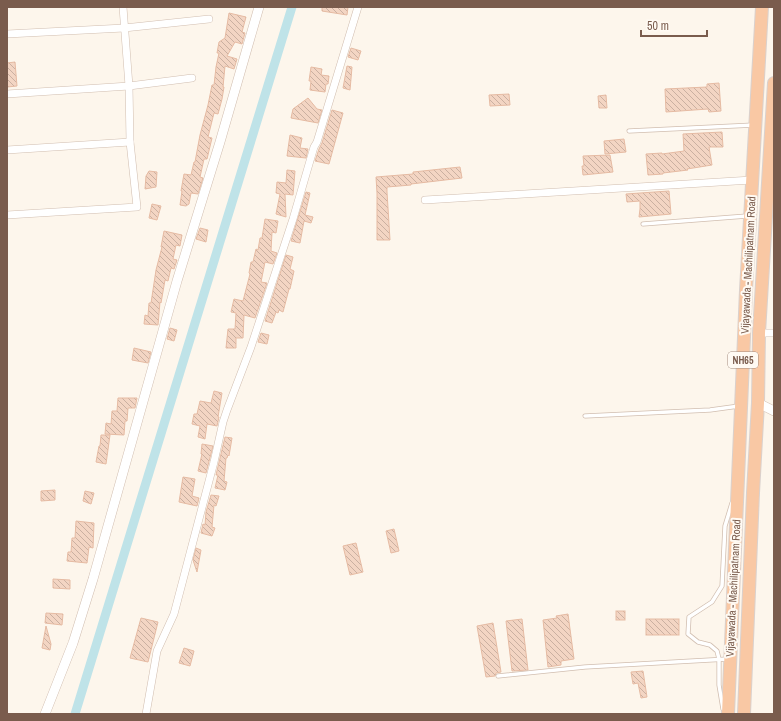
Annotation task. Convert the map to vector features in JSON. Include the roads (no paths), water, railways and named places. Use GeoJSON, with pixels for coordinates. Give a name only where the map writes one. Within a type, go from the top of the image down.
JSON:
{"type":"FeatureCollection","features":[{"type":"Feature","properties":{"kind":"highway","name":"Vijayawada - Machilipatnam Road"},"geometry":{"type":"LineString","coordinates":[[728,714],[724,659],[738,484],[746,290],[762,7]]}},
{"type":"Feature","properties":{"kind":"highway","name":"Vijayawada - Machilipatnam Road"},"geometry":{"type":"LineString","coordinates":[[744,714],[758,403],[759,333],[774,83]]}},
{"type":"Feature","properties":{"kind":"street"},"geometry":{"type":"LineString","coordinates":[[7,215],[137,207],[130,142],[129,86],[123,7]]}},
{"type":"Feature","properties":{"kind":"street"},"geometry":{"type":"LineString","coordinates":[[45,714],[73,643],[93,579],[177,281],[220,142],[259,7]]}},
{"type":"Feature","properties":{"kind":"street"},"geometry":{"type":"LineString","coordinates":[[146,714],[157,650],[174,614],[227,410],[251,347],[293,219],[358,7]]}},
{"type":"Feature","properties":{"kind":"street"},"geometry":{"type":"LineString","coordinates":[[7,34],[124,28],[209,19]]}},
{"type":"Feature","properties":{"kind":"street"},"geometry":{"type":"LineString","coordinates":[[7,94],[129,86],[192,78]]}},
{"type":"Feature","properties":{"kind":"street"},"geometry":{"type":"LineString","coordinates":[[7,150],[130,142]]}},
{"type":"Feature","properties":{"kind":"street"},"geometry":{"type":"LineString","coordinates":[[425,200],[752,180]]}},
{"type":"Feature","properties":{"kind":"street"},"geometry":{"type":"LineString","coordinates":[[759,333],[774,333]]}},
{"type":"Feature","properties":{"kind":"street"},"geometry":{"type":"LineString","coordinates":[[758,403],[774,411]]}},
{"type":"Feature","properties":{"kind":"lane"},"geometry":{"type":"LineString","coordinates":[[629,131],[755,125]]}},
{"type":"Feature","properties":{"kind":"lane"},"geometry":{"type":"LineString","coordinates":[[643,224],[750,216]]}},
{"type":"Feature","properties":{"kind":"lane"},"geometry":{"type":"LineString","coordinates":[[585,416],[710,410],[741,406]]}},
{"type":"Feature","properties":{"kind":"lane"},"geometry":{"type":"LineString","coordinates":[[724,659],[710,645],[698,642],[688,634],[689,617],[712,602],[722,586],[724,526],[738,484]]}},
{"type":"Feature","properties":{"kind":"lane"},"geometry":{"type":"LineString","coordinates":[[498,676],[585,667],[724,659]]}},
{"type":"Feature","properties":{"kind":"lane"},"geometry":{"type":"LineString","coordinates":[[724,659],[719,685],[724,714]]}},
{"type":"Feature","properties":{"kind":"waterway"},"geometry":{"type":"LineString","coordinates":[[75,714],[292,7]]}}]}
